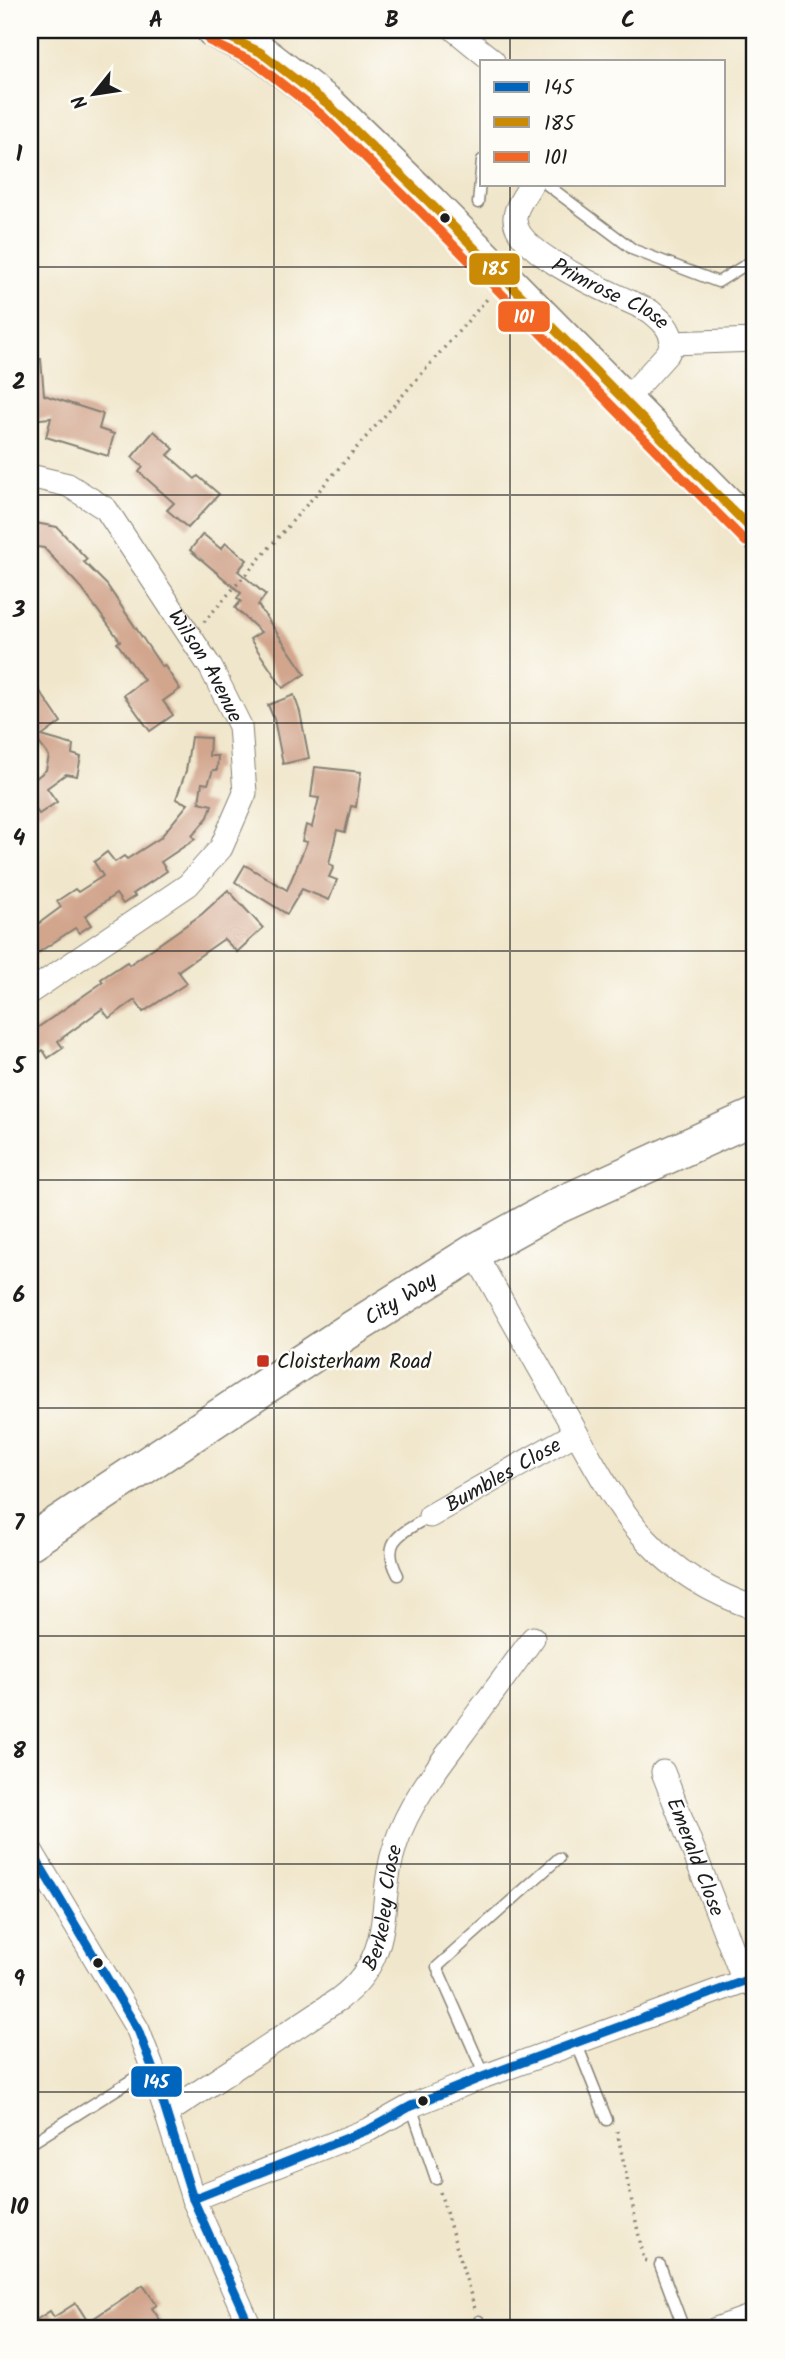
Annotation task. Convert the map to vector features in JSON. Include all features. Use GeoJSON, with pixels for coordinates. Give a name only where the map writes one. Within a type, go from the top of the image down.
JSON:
{"type":"FeatureCollection","features":[{"type":"Feature","properties":{"kind":"main road"},"geometry":{"type":"LineString","coordinates":[[214,30],[260,51],[329,105],[430,203],[755,533]]}},
{"type":"Feature","properties":{"kind":"main road","name":"City Way"},"geometry":{"type":"LineString","coordinates":[[30,1542],[347,1332],[474,1252],[557,1206],[755,1116]]}},
{"type":"Feature","properties":{"kind":"street"},"geometry":{"type":"LineString","coordinates":[[455,30],[493,60]]}},
{"type":"Feature","properties":{"kind":"street","name":"Primrose Close"},"geometry":{"type":"LineString","coordinates":[[530,186],[515,217],[516,226],[524,241],[551,262],[650,311],[663,321],[669,330],[672,343],[668,353],[624,402]]}},
{"type":"Feature","properties":{"kind":"street","name":"Primrose Close"},"geometry":{"type":"LineString","coordinates":[[672,343],[755,340]]}},
{"type":"Feature","properties":{"kind":"street","name":"Wilson Avenue"},"geometry":{"type":"LineString","coordinates":[[30,476],[68,485],[106,509],[211,668],[240,726],[245,793],[220,848],[188,886],[30,992]]}},
{"type":"Feature","properties":{"kind":"street"},"geometry":{"type":"LineString","coordinates":[[474,1252],[597,1472],[627,1520],[673,1566],[726,1598],[755,1608]]}},
{"type":"Feature","properties":{"kind":"street","name":"Bumbles Close"},"geometry":{"type":"LineString","coordinates":[[430,1516],[576,1433]]}},
{"type":"Feature","properties":{"kind":"street","name":"Berkeley Close"},"geometry":{"type":"LineString","coordinates":[[167,2113],[339,1999],[351,1990],[363,1975],[380,1945],[387,1876],[396,1841],[417,1798],[533,1638]]}},
{"type":"Feature","properties":{"kind":"street","name":"Emerald Close"},"geometry":{"type":"LineString","coordinates":[[663,1772],[750,1983]]}},
{"type":"Feature","properties":{"kind":"street"},"geometry":{"type":"LineString","coordinates":[[30,1849],[129,2014],[152,2067],[193,2199],[251,2329]]}},
{"type":"Feature","properties":{"kind":"street"},"geometry":{"type":"LineString","coordinates":[[193,2199],[370,2129],[411,2106],[485,2076],[750,1983]]}},
{"type":"Feature","properties":{"kind":"street"},"geometry":{"type":"LineString","coordinates":[[716,2329],[755,2315]]}},
{"type":"Feature","properties":{"kind":"lane"},"geometry":{"type":"LineString","coordinates":[[478,204],[480,182]]}},
{"type":"Feature","properties":{"kind":"lane"},"geometry":{"type":"LineString","coordinates":[[549,186],[634,250],[718,282],[755,259]]}},
{"type":"Feature","properties":{"kind":"lane"},"geometry":{"type":"LineString","coordinates":[[398,1575],[391,1562],[391,1544],[396,1537],[430,1516]]}},
{"type":"Feature","properties":{"kind":"lane"},"geometry":{"type":"LineString","coordinates":[[485,2076],[437,1966],[559,1857]]}},
{"type":"Feature","properties":{"kind":"lane"},"geometry":{"type":"LineString","coordinates":[[576,2042],[607,2120]]}},
{"type":"Feature","properties":{"kind":"lane"},"geometry":{"type":"LineString","coordinates":[[30,2144],[152,2067]]}},
{"type":"Feature","properties":{"kind":"lane"},"geometry":{"type":"LineString","coordinates":[[411,2106],[436,2179]]}},
{"type":"Feature","properties":{"kind":"lane"},"geometry":{"type":"LineString","coordinates":[[660,2265],[684,2329]]}},
{"type":"Feature","properties":{"kind":"path"},"geometry":{"type":"LineString","coordinates":[[190,638],[504,279]]}},
{"type":"Feature","properties":{"kind":"path"},"geometry":{"type":"LineString","coordinates":[[607,2120],[617,2131],[644,2260],[660,2265]]}},
{"type":"Feature","properties":{"kind":"path"},"geometry":{"type":"LineString","coordinates":[[436,2179],[480,2325]]}},
{"type":"Feature","properties":{"kind":"building"},"geometry":{"type":"Polygon","coordinates":[[[30,359],[41,359],[44,395],[103,414],[99,429],[114,434],[108,456],[46,437],[51,418],[30,420],[30,359]]]}},
{"type":"Feature","properties":{"kind":"building"},"geometry":{"type":"Polygon","coordinates":[[[154,431],[174,449],[168,455],[195,479],[198,476],[219,494],[188,528],[167,510],[174,503],[139,472],[143,467],[132,457],[154,431]]]}},
{"type":"Feature","properties":{"kind":"building"},"geometry":{"type":"Polygon","coordinates":[[[30,522],[57,527],[87,559],[84,562],[107,585],[180,689],[163,701],[173,715],[150,731],[124,695],[144,680],[117,643],[120,641],[82,589],[44,548],[30,546],[30,522]]]}},
{"type":"Feature","properties":{"kind":"building"},"geometry":{"type":"Polygon","coordinates":[[[203,534],[221,549],[226,543],[247,560],[238,571],[266,595],[258,605],[305,674],[283,688],[250,639],[261,632],[235,608],[241,601],[237,598],[241,593],[190,550],[203,534]]]}},
{"type":"Feature","properties":{"kind":"building"},"geometry":{"type":"Polygon","coordinates":[[[30,677],[61,722],[42,736],[73,745],[72,754],[81,757],[77,776],[66,774],[47,788],[57,802],[39,814],[30,801],[30,783],[46,770],[49,756],[30,731],[30,677]]]}},
{"type":"Feature","properties":{"kind":"building"},"geometry":{"type":"Polygon","coordinates":[[[294,695],[309,758],[283,764],[274,719],[268,705],[294,695]]]}},
{"type":"Feature","properties":{"kind":"building"},"geometry":{"type":"Polygon","coordinates":[[[191,737],[210,738],[209,756],[218,756],[217,770],[213,770],[208,784],[202,783],[199,802],[212,805],[208,817],[192,836],[195,839],[161,862],[167,871],[133,894],[135,896],[123,904],[116,894],[85,916],[91,925],[79,933],[75,928],[30,958],[30,930],[61,907],[57,901],[75,889],[78,892],[103,876],[94,862],[107,852],[115,862],[124,856],[127,859],[160,838],[188,804],[176,799],[186,771],[191,737]]]}},
{"type":"Feature","properties":{"kind":"building"},"geometry":{"type":"Polygon","coordinates":[[[315,767],[361,772],[356,807],[351,806],[345,832],[337,830],[329,864],[334,866],[329,877],[337,880],[329,900],[302,889],[287,914],[235,882],[245,865],[287,890],[307,842],[302,841],[306,825],[312,827],[319,798],[311,797],[315,767]]]}},
{"type":"Feature","properties":{"kind":"building"},"geometry":{"type":"Polygon","coordinates":[[[228,890],[263,928],[237,952],[224,939],[178,971],[187,983],[143,1012],[135,1000],[109,1018],[102,1009],[58,1041],[63,1048],[48,1058],[43,1050],[30,1060],[30,1033],[103,982],[101,979],[127,962],[129,965],[202,914],[228,890]]]}},
{"type":"Feature","properties":{"kind":"building"},"geometry":{"type":"Polygon","coordinates":[[[143,2285],[157,2305],[152,2308],[166,2329],[30,2329],[30,2324],[50,2311],[54,2317],[76,2303],[88,2322],[143,2285]]]}},
{"type":"Feature","properties":{"kind":"transit line","name":"185"},"geometry":{"type":"LineString","coordinates":[[214,30],[260,52],[329,105],[430,203],[755,533]]}},
{"type":"Feature","properties":{"kind":"transit line","name":"101"},"geometry":{"type":"LineString","coordinates":[[209,41],[254,62],[321,114],[746,542]]}},
{"type":"Feature","properties":{"kind":"transit line","name":"145"},"geometry":{"type":"LineString","coordinates":[[30,1849],[138,2030],[193,2199],[251,2329]]}},
{"type":"Feature","properties":{"kind":"transit line","name":"145"},"geometry":{"type":"LineString","coordinates":[[193,2199],[370,2129],[411,2106],[485,2076],[744,1981],[755,1986]]}},
{"type":"Feature","properties":{"kind":"place","name":"Cloisterham Road"},"geometry":{"type":"Point","coordinates":[263,1361]}}]}
